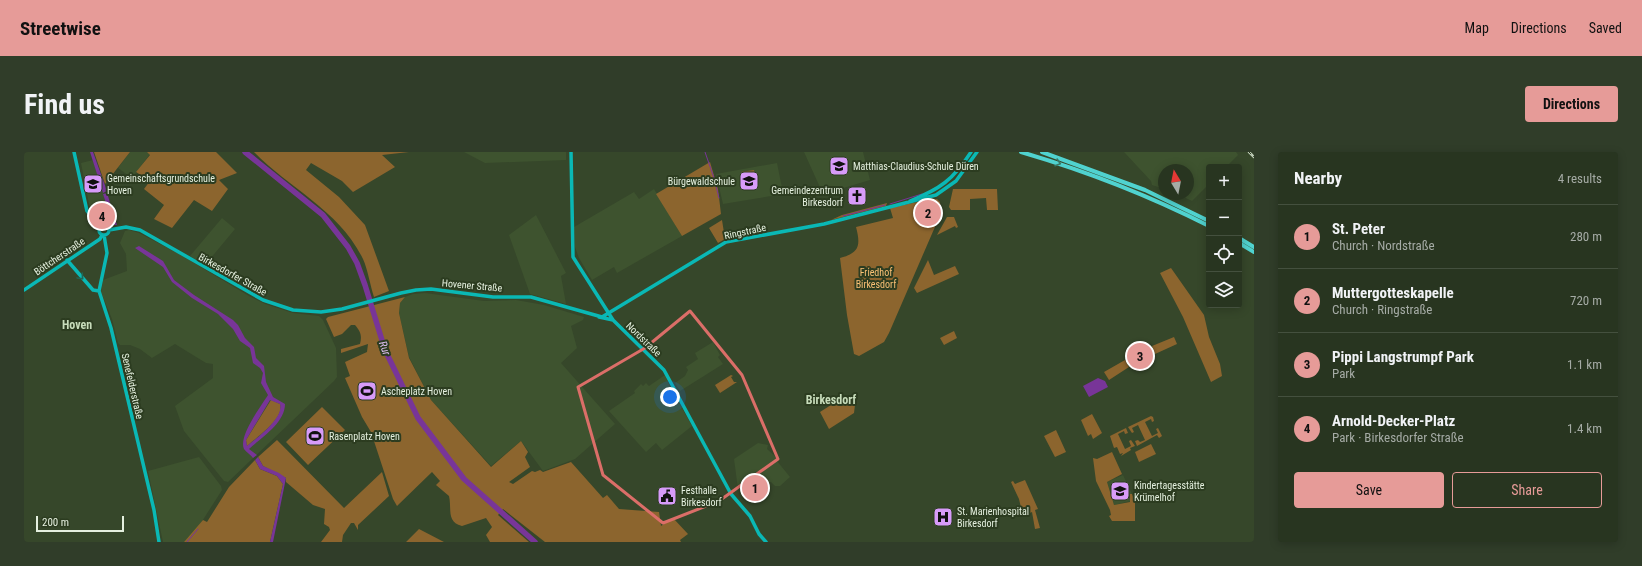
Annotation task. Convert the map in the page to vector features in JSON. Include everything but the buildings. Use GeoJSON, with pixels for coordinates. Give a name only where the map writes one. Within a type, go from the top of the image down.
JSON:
{"type":"FeatureCollection","features":[{"type":"Feature","properties":{"kind":"main road"},"geometry":{"type":"LineString","coordinates":[[74,152],[87,211],[100,227]]}},
{"type":"Feature","properties":{"kind":"main road","name":"Nordstraße"},"geometry":{"type":"LineString","coordinates":[[571,152],[573,257],[613,320],[664,370],[728,489],[754,523],[759,534],[766,542]]}},
{"type":"Feature","properties":{"kind":"main road"},"geometry":{"type":"LineString","coordinates":[[941,190],[954,176],[971,152]]}},
{"type":"Feature","properties":{"kind":"main road"},"geometry":{"type":"LineString","coordinates":[[941,190],[959,178],[977,152]]}},
{"type":"Feature","properties":{"kind":"main road"},"geometry":{"type":"LineString","coordinates":[[1021,152],[1077,169],[1126,187],[1206,225]]}},
{"type":"Feature","properties":{"kind":"main road"},"geometry":{"type":"LineString","coordinates":[[1042,152],[1145,190],[1206,220]]}},
{"type":"Feature","properties":{"kind":"main road","name":"Ringstraße"},"geometry":{"type":"LineString","coordinates":[[608,313],[726,242],[824,224],[901,204],[941,190]]}},
{"type":"Feature","properties":{"kind":"main road"},"geometry":{"type":"LineString","coordinates":[[100,227],[106,225],[109,230]]}},
{"type":"Feature","properties":{"kind":"main road"},"geometry":{"type":"LineString","coordinates":[[67,260],[93,290],[99,291],[107,253],[103,235],[98,232],[100,227]]}},
{"type":"Feature","properties":{"kind":"main road","name":"Birkesdorfer Straße"},"geometry":{"type":"LineString","coordinates":[[109,230],[126,227],[140,230],[250,293],[280,307],[293,310],[321,312],[357,306]]}},
{"type":"Feature","properties":{"kind":"main road","name":"Böttcherstraße"},"geometry":{"type":"LineString","coordinates":[[24,290],[100,239],[109,230]]}},
{"type":"Feature","properties":{"kind":"main road"},"geometry":{"type":"LineString","coordinates":[[1242,240],[1254,247]]}},
{"type":"Feature","properties":{"kind":"main road"},"geometry":{"type":"LineString","coordinates":[[1242,245],[1254,252]]}},
{"type":"Feature","properties":{"kind":"main road","name":"Hovener Straße"},"geometry":{"type":"LineString","coordinates":[[357,306],[392,295],[416,290],[431,289],[493,297],[522,296],[539,299],[598,317],[613,320]]}},
{"type":"Feature","properties":{"kind":"main road","name":"Senefelderstraße"},"geometry":{"type":"LineString","coordinates":[[99,291],[109,318],[154,510],[159,542]]}},
{"type":"Feature","properties":{"kind":"main road"},"geometry":{"type":"LineString","coordinates":[[598,317],[608,313]]}},
{"type":"Feature","properties":{"kind":"highlighted area"},"geometry":{"type":"Polygon","coordinates":[[[690,311],[742,375],[778,459],[719,501],[663,523],[603,475],[578,387],[645,348],[690,311]]]}},
{"type":"Feature","properties":{"kind":"shaded area"},"geometry":{"type":"Polygon","coordinates":[[[90,152],[93,152],[107,191],[103,193],[90,152]]]}},
{"type":"Feature","properties":{"kind":"shaded area"},"geometry":{"type":"Polygon","coordinates":[[[130,152],[147,152],[150,154],[132,178],[118,168],[130,152]]]}},
{"type":"Feature","properties":{"kind":"shaded area"},"geometry":{"type":"Polygon","coordinates":[[[464,152],[566,152],[566,160],[485,163],[464,152]]]}},
{"type":"Feature","properties":{"kind":"shaded area","name":"Matthias-Claudius-Schule Düren"},"geometry":{"type":"Polygon","coordinates":[[[804,152],[863,152],[870,180],[823,194],[804,152]]]}},
{"type":"Feature","properties":{"kind":"shaded area"},"geometry":{"type":"Polygon","coordinates":[[[1124,152],[1236,152],[1238,155],[1229,164],[1206,164],[1206,187],[1194,199],[1194,164],[1158,164],[1158,187],[1152,185],[1151,181],[1124,152]]]}},
{"type":"Feature","properties":{"kind":"shaded area","name":"Gemeinschaftsgrundschule Hoven"},"geometry":{"type":"Polygon","coordinates":[[[93,160],[107,206],[90,209],[81,163],[93,160]]]}},
{"type":"Feature","properties":{"kind":"shaded area","name":"Bürgewaldschule"},"geometry":{"type":"Polygon","coordinates":[[[777,163],[782,188],[777,195],[723,204],[716,174],[777,163]]]}},
{"type":"Feature","properties":{"kind":"shaded area"},"geometry":{"type":"Polygon","coordinates":[[[654,189],[682,236],[617,273],[614,267],[592,280],[579,258],[575,247],[574,227],[634,192],[639,199],[654,189]]]}},
{"type":"Feature","properties":{"kind":"shaded area"},"geometry":{"type":"Polygon","coordinates":[[[107,193],[117,225],[113,225],[103,194],[107,193]]]}},
{"type":"Feature","properties":{"kind":"shaded area"},"geometry":{"type":"Polygon","coordinates":[[[536,215],[566,273],[561,276],[566,304],[530,294],[509,235],[536,215]]]}},
{"type":"Feature","properties":{"kind":"shaded area"},"geometry":{"type":"Polygon","coordinates":[[[222,218],[235,229],[205,265],[190,256],[222,218]]]}},
{"type":"Feature","properties":{"kind":"shaded area"},"geometry":{"type":"Polygon","coordinates":[[[129,230],[139,233],[179,254],[265,304],[293,313],[319,316],[323,320],[336,348],[337,377],[334,381],[228,482],[224,481],[184,431],[175,406],[213,378],[213,364],[206,363],[175,344],[152,358],[140,349],[130,345],[120,345],[118,343],[112,319],[101,292],[103,280],[127,271],[126,254],[120,243],[125,231],[129,230]]]}},
{"type":"Feature","properties":{"kind":"shaded area"},"geometry":{"type":"Polygon","coordinates":[[[139,246],[163,261],[174,280],[233,320],[238,325],[245,338],[254,347],[256,358],[264,366],[266,382],[273,397],[285,404],[284,411],[277,423],[249,449],[257,455],[253,458],[244,449],[244,437],[251,422],[268,395],[261,383],[263,373],[260,368],[253,363],[250,348],[240,341],[233,329],[218,314],[192,298],[172,282],[163,267],[135,248],[139,246]],[[270,400],[246,440],[247,446],[263,433],[274,421],[278,415],[280,404],[270,400]]]}},
{"type":"Feature","properties":{"kind":"shaded area"},"geometry":{"type":"Polygon","coordinates":[[[425,293],[484,301],[516,300],[544,305],[584,317],[583,320],[571,326],[577,348],[561,363],[615,424],[575,459],[543,471],[521,441],[491,466],[431,400],[409,357],[399,313],[400,303],[405,297],[413,294],[425,293]]]}},
{"type":"Feature","properties":{"kind":"shaded area"},"geometry":{"type":"Polygon","coordinates":[[[713,342],[720,355],[718,357],[723,364],[680,391],[675,383],[685,376],[688,370],[686,367],[698,359],[695,353],[713,342]]]}},
{"type":"Feature","properties":{"kind":"shaded area"},"geometry":{"type":"Polygon","coordinates":[[[665,375],[671,389],[666,392],[675,406],[679,403],[692,426],[662,450],[656,443],[646,452],[609,411],[635,393],[634,391],[641,384],[643,386],[646,383],[649,386],[665,375]]]}},
{"type":"Feature","properties":{"kind":"shaded area"},"geometry":{"type":"Polygon","coordinates":[[[1098,378],[1105,381],[1108,387],[1089,397],[1083,386],[1098,378]]]}},
{"type":"Feature","properties":{"kind":"shaded area"},"geometry":{"type":"Polygon","coordinates":[[[758,443],[768,445],[767,449],[778,459],[777,461],[790,477],[780,486],[775,486],[771,482],[766,482],[757,475],[738,489],[734,459],[758,443]]]}},
{"type":"Feature","properties":{"kind":"shaded area"},"geometry":{"type":"Polygon","coordinates":[[[199,457],[221,486],[222,490],[199,526],[184,542],[163,542],[148,471],[199,457]]]}},
{"type":"Feature","properties":{"kind":"shaded area"},"geometry":{"type":"Polygon","coordinates":[[[258,457],[263,466],[286,478],[273,542],[270,542],[283,484],[277,476],[260,469],[255,460],[258,457]]]}},
{"type":"Feature","properties":{"kind":"shaded area","name":"Kindertagesstätte Krümelhof"},"geometry":{"type":"Polygon","coordinates":[[[1123,475],[1132,494],[1130,494],[1129,497],[1131,501],[1114,505],[1107,482],[1123,475]]]}},
{"type":"Feature","properties":{"kind":"green space"},"geometry":{"type":"Polygon","coordinates":[[[94,152],[130,152],[105,184],[94,152]]]}},
{"type":"Feature","properties":{"kind":"green space"},"geometry":{"type":"Polygon","coordinates":[[[147,152],[216,152],[237,173],[219,180],[228,189],[212,211],[194,200],[172,228],[154,219],[164,205],[144,189],[150,181],[136,172],[150,155],[147,152]]]}},
{"type":"Feature","properties":{"kind":"green space"},"geometry":{"type":"Polygon","coordinates":[[[254,152],[409,152],[382,155],[395,167],[353,192],[342,181],[311,163],[306,170],[339,197],[365,225],[389,291],[374,297],[363,259],[353,242],[341,227],[313,201],[254,152]]]}},
{"type":"Feature","properties":{"kind":"green space"},"geometry":{"type":"Polygon","coordinates":[[[710,162],[718,189],[721,214],[682,236],[656,194],[710,162]]]}},
{"type":"Feature","properties":{"kind":"green space"},"geometry":{"type":"Polygon","coordinates":[[[754,170],[756,179],[743,181],[741,172],[754,170]]]}},
{"type":"Feature","properties":{"kind":"green space"},"geometry":{"type":"Polygon","coordinates":[[[953,189],[997,189],[998,210],[987,210],[986,198],[970,199],[970,210],[951,210],[949,207],[953,189]]]}},
{"type":"Feature","properties":{"kind":"green space","name":"Friedhof Birkesdorf"},"geometry":{"type":"Polygon","coordinates":[[[937,199],[940,202],[941,213],[889,333],[884,342],[859,356],[854,354],[847,315],[840,258],[851,254],[857,248],[858,239],[856,227],[893,218],[890,208],[937,199]]]}},
{"type":"Feature","properties":{"kind":"green space"},"geometry":{"type":"Polygon","coordinates":[[[887,203],[886,206],[831,220],[842,215],[887,203]]]}},
{"type":"Feature","properties":{"kind":"green space"},"geometry":{"type":"Polygon","coordinates":[[[107,206],[113,225],[94,216],[90,209],[107,206]]]}},
{"type":"Feature","properties":{"kind":"green space"},"geometry":{"type":"Polygon","coordinates":[[[947,217],[954,217],[958,227],[956,228],[955,226],[937,235],[947,217]]]}},
{"type":"Feature","properties":{"kind":"green space"},"geometry":{"type":"Polygon","coordinates":[[[722,220],[725,239],[718,243],[709,228],[722,220]]]}},
{"type":"Feature","properties":{"kind":"green space"},"geometry":{"type":"Polygon","coordinates":[[[928,260],[934,275],[955,266],[959,274],[917,293],[914,288],[928,260]]]}},
{"type":"Feature","properties":{"kind":"green space"},"geometry":{"type":"Polygon","coordinates":[[[1171,268],[1204,315],[1209,337],[1220,364],[1222,376],[1211,382],[1183,317],[1160,273],[1171,268]]]}},
{"type":"Feature","properties":{"kind":"green space"},"geometry":{"type":"Polygon","coordinates":[[[405,297],[400,303],[399,313],[409,358],[431,400],[491,467],[521,441],[528,452],[525,457],[530,467],[509,482],[513,484],[532,471],[535,472],[540,470],[543,472],[571,462],[603,498],[607,495],[619,509],[659,512],[661,526],[673,518],[688,534],[680,540],[681,542],[545,542],[503,509],[498,515],[529,542],[490,542],[486,535],[492,527],[486,518],[462,526],[454,521],[451,514],[449,496],[436,485],[440,481],[432,472],[397,506],[393,499],[371,432],[362,417],[345,378],[350,376],[345,362],[367,352],[368,344],[341,353],[341,349],[360,344],[360,332],[355,325],[351,325],[342,334],[334,337],[326,319],[328,317],[405,297]]]}},
{"type":"Feature","properties":{"kind":"green space"},"geometry":{"type":"Polygon","coordinates":[[[954,331],[957,338],[944,345],[940,338],[954,331]]]}},
{"type":"Feature","properties":{"kind":"green space"},"geometry":{"type":"Polygon","coordinates":[[[1174,337],[1177,344],[1155,354],[1152,346],[1174,337]]]}},
{"type":"Feature","properties":{"kind":"green space"},"geometry":{"type":"Polygon","coordinates":[[[1149,347],[1153,355],[1131,366],[1127,358],[1149,347]]]}},
{"type":"Feature","properties":{"kind":"green space"},"geometry":{"type":"Polygon","coordinates":[[[1125,360],[1129,367],[1109,380],[1104,372],[1125,360]]]}},
{"type":"Feature","properties":{"kind":"green space"},"geometry":{"type":"Polygon","coordinates":[[[731,375],[733,376],[731,377],[734,382],[737,382],[720,393],[715,385],[731,375]]]}},
{"type":"Feature","properties":{"kind":"green space"},"geometry":{"type":"Polygon","coordinates":[[[852,396],[855,405],[854,413],[829,429],[820,412],[842,398],[844,400],[852,396]]]}},
{"type":"Feature","properties":{"kind":"green space"},"geometry":{"type":"Polygon","coordinates":[[[271,400],[280,404],[278,415],[269,427],[247,446],[246,440],[271,400]]]}},
{"type":"Feature","properties":{"kind":"green space","name":"Rasenplatz Hoven"},"geometry":{"type":"Polygon","coordinates":[[[322,407],[345,430],[308,465],[286,442],[322,407]]]}},
{"type":"Feature","properties":{"kind":"green space"},"geometry":{"type":"Polygon","coordinates":[[[1092,414],[1102,433],[1093,439],[1091,434],[1088,436],[1081,420],[1092,414]]]}},
{"type":"Feature","properties":{"kind":"green space"},"geometry":{"type":"Polygon","coordinates":[[[1151,416],[1153,417],[1154,421],[1152,422],[1151,419],[1145,422],[1152,436],[1158,433],[1156,429],[1158,428],[1162,436],[1159,438],[1157,435],[1137,446],[1135,441],[1138,440],[1140,442],[1145,440],[1138,425],[1132,428],[1134,432],[1132,433],[1128,427],[1151,416]]]}},
{"type":"Feature","properties":{"kind":"green space"},"geometry":{"type":"Polygon","coordinates":[[[1126,428],[1128,433],[1125,434],[1124,431],[1118,434],[1125,449],[1131,446],[1129,441],[1131,440],[1135,446],[1130,448],[1131,450],[1121,456],[1123,453],[1120,454],[1117,447],[1114,448],[1110,436],[1126,428]]]}},
{"type":"Feature","properties":{"kind":"green space"},"geometry":{"type":"Polygon","coordinates":[[[1056,430],[1066,452],[1055,457],[1044,436],[1056,430]]]}},
{"type":"Feature","properties":{"kind":"green space"},"geometry":{"type":"Polygon","coordinates":[[[277,440],[344,508],[382,472],[389,496],[358,525],[358,530],[354,523],[351,523],[343,535],[342,542],[321,542],[330,530],[329,527],[324,524],[325,509],[313,505],[286,482],[286,478],[263,466],[258,457],[277,440]]]}},
{"type":"Feature","properties":{"kind":"green space"},"geometry":{"type":"Polygon","coordinates":[[[1151,444],[1156,454],[1139,462],[1135,452],[1151,444]]]}},
{"type":"Feature","properties":{"kind":"green space"},"geometry":{"type":"Polygon","coordinates":[[[1112,452],[1122,474],[1107,482],[1114,505],[1130,502],[1130,494],[1132,494],[1135,502],[1135,521],[1112,521],[1109,516],[1111,515],[1110,510],[1096,481],[1093,458],[1097,459],[1112,452]]]}},
{"type":"Feature","properties":{"kind":"green space"},"geometry":{"type":"Polygon","coordinates":[[[255,460],[260,469],[277,476],[283,484],[270,542],[184,542],[203,520],[207,522],[229,487],[255,460]]]}},
{"type":"Feature","properties":{"kind":"green space"},"geometry":{"type":"Polygon","coordinates":[[[1025,480],[1038,509],[1035,510],[1040,528],[1035,529],[1032,512],[1023,516],[1019,499],[1011,482],[1013,481],[1015,484],[1025,480]]]}},
{"type":"Feature","properties":{"kind":"green space"},"geometry":{"type":"Polygon","coordinates":[[[419,529],[444,542],[406,542],[419,529]]]}},
{"type":"Feature","properties":{"kind":"waterway","name":"Rur"},"geometry":{"type":"LineString","coordinates":[[245,152],[323,215],[348,247],[357,263],[365,285],[385,350],[418,418],[464,479],[535,542]]}},
{"type":"Feature","properties":{"kind":"waterway"},"geometry":{"type":"LineString","coordinates":[[705,152],[719,198]]}},
{"type":"Feature","properties":{"kind":"waterway"},"geometry":{"type":"LineString","coordinates":[[890,204],[922,194]]}},
{"type":"Feature","properties":{"kind":"waterway"},"geometry":{"type":"LineString","coordinates":[[843,216],[885,205]]}},
{"type":"Feature","properties":{"kind":"waterway"},"geometry":{"type":"LineString","coordinates":[[187,542],[198,529]]}},
{"type":"Feature","properties":{"kind":"railway"},"geometry":{"type":"LineString","coordinates":[[1249,152],[1254,157]]}},
{"type":"Feature","properties":{"kind":"place","name":"Matthias-Claudius-Schule Düren"},"geometry":{"type":"Point","coordinates":[839,166]}},
{"type":"Feature","properties":{"kind":"place","name":"Bürgewaldschule"},"geometry":{"type":"Point","coordinates":[749,181]}},
{"type":"Feature","properties":{"kind":"place","name":"Gemeinschaftsgrundschule Hoven"},"geometry":{"type":"Point","coordinates":[93,184]}},
{"type":"Feature","properties":{"kind":"place","name":"Gemeindezentrum Birkesdorf"},"geometry":{"type":"Point","coordinates":[857,196]}},
{"type":"Feature","properties":{"kind":"place","name":"Muttergotteskapelle"},"geometry":{"type":"Point","coordinates":[928,213]}},
{"type":"Feature","properties":{"kind":"place","name":"Arnold-Decker-Platz"},"geometry":{"type":"Point","coordinates":[102,216]}},
{"type":"Feature","properties":{"kind":"place","name":"Pippi Langstrumpf Park"},"geometry":{"type":"Point","coordinates":[1140,356]}},
{"type":"Feature","properties":{"kind":"place","name":"Ascheplatz Hoven"},"geometry":{"type":"Point","coordinates":[367,391]}},
{"type":"Feature","properties":{"kind":"place","name":"Rasenplatz Hoven"},"geometry":{"type":"Point","coordinates":[315,436]}},
{"type":"Feature","properties":{"kind":"place","name":"St. Peter"},"geometry":{"type":"Point","coordinates":[755,488]}},
{"type":"Feature","properties":{"kind":"place","name":"Kindertagesstätte Krümelhof"},"geometry":{"type":"Point","coordinates":[1120,491]}},
{"type":"Feature","properties":{"kind":"place","name":"Festhalle Birkesdorf"},"geometry":{"type":"Point","coordinates":[667,496]}},
{"type":"Feature","properties":{"kind":"place","name":"St. Marienhospital Birkesdorf"},"geometry":{"type":"Point","coordinates":[943,517]}},
{"type":"Feature","properties":{"kind":"district","name":"Hoven"},"geometry":{"type":"Point","coordinates":[77,325]}},
{"type":"Feature","properties":{"kind":"district","name":"Birkesdorf"},"geometry":{"type":"Point","coordinates":[831,400]}}]}
